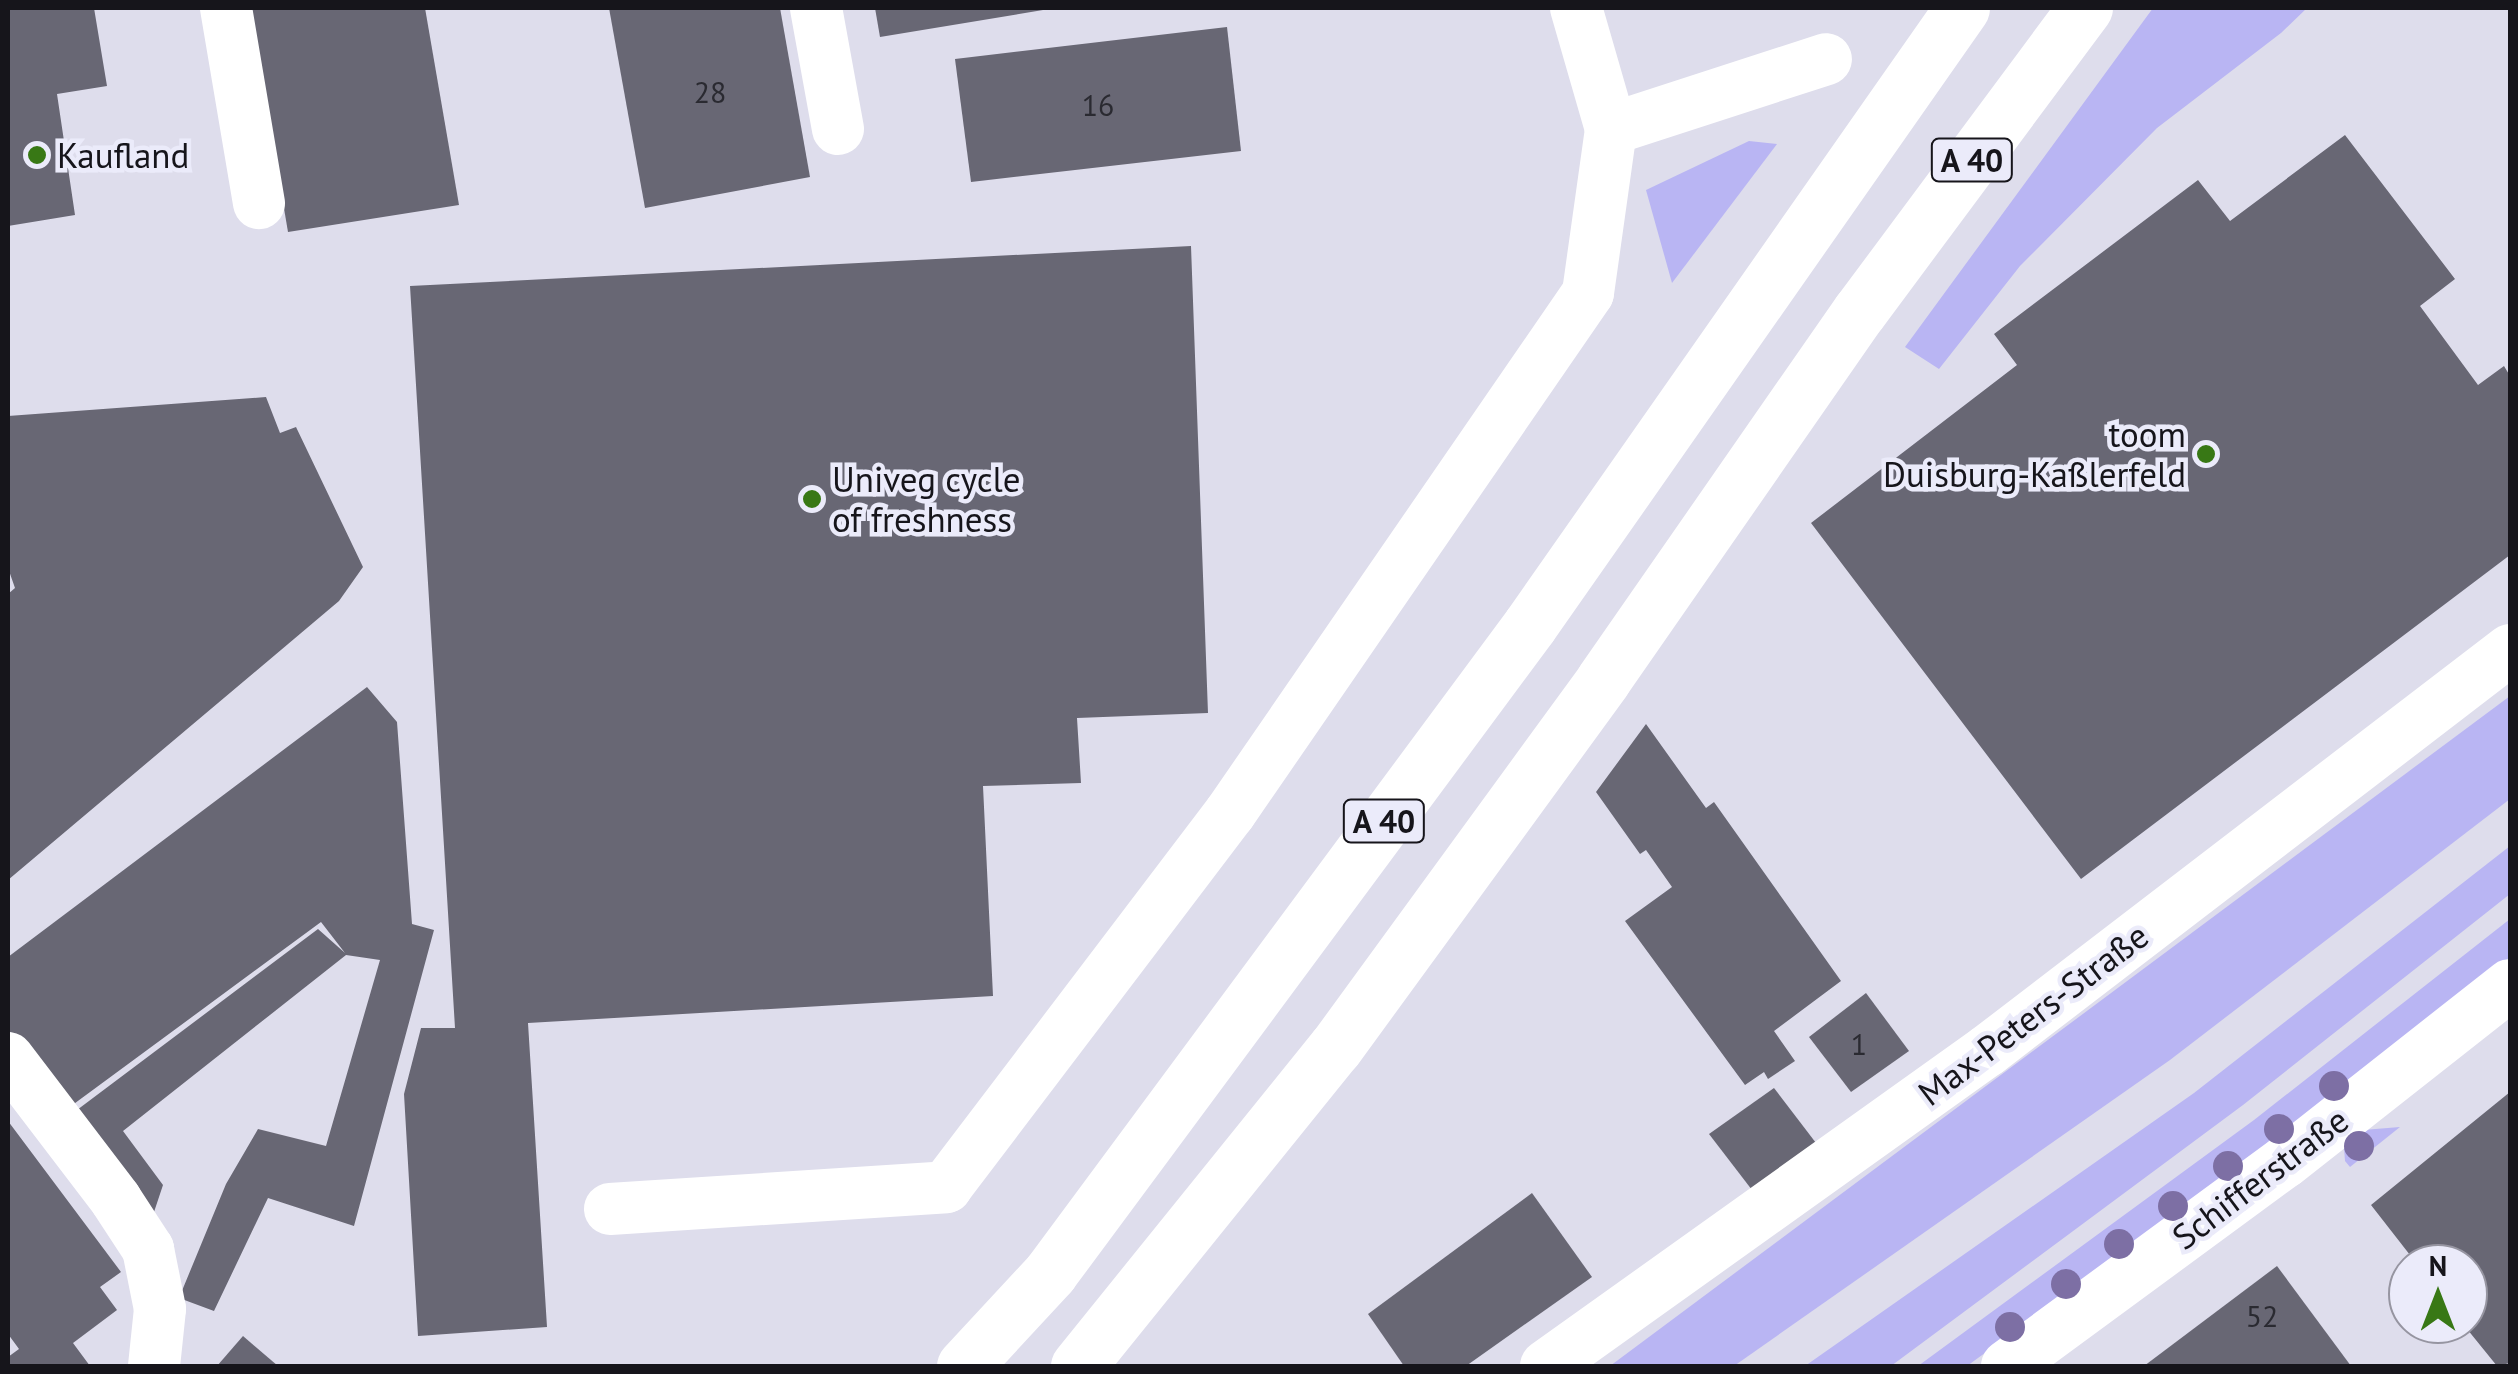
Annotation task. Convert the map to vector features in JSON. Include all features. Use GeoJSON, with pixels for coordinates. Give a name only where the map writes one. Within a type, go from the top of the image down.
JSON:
{"type":"FeatureCollection","features":[{"type":"Feature","properties":{"kind":"highway","name":"A 40"},"geometry":{"type":"LineString","coordinates":[[964,1366],[1050,1273],[1530,626],[1962,8]]}},
{"type":"Feature","properties":{"kind":"highway","name":"A 40"},"geometry":{"type":"LineString","coordinates":[[1078,1366],[1335,1048],[1603,680],[1859,312],[2085,8]]}},
{"type":"Feature","properties":{"kind":"street"},"geometry":{"type":"LineString","coordinates":[[226,8],[259,203]]}},
{"type":"Feature","properties":{"kind":"street"},"geometry":{"type":"LineString","coordinates":[[816,8],[838,129]]}},
{"type":"Feature","properties":{"kind":"street"},"geometry":{"type":"LineString","coordinates":[[610,1209],[946,1187],[1230,813],[1588,293],[1612,129],[1576,8]]}},
{"type":"Feature","properties":{"kind":"street"},"geometry":{"type":"LineString","coordinates":[[1612,129],[1826,58]]}},
{"type":"Feature","properties":{"kind":"street","name":"Max-Peters-Straße"},"geometry":{"type":"LineString","coordinates":[[1546,1366],[1988,1051],[2510,650]]}},
{"type":"Feature","properties":{"kind":"street","name":"Schifferstraße"},"geometry":{"type":"LineString","coordinates":[[2007,1366],[2285,1162],[2510,986]]}},
{"type":"Feature","properties":{"kind":"street"},"geometry":{"type":"LineString","coordinates":[[8,1058],[116,1200],[148,1250],[160,1309],[154,1366]]}},
{"type":"Feature","properties":{"kind":"shaded area"},"geometry":{"type":"Polygon","coordinates":[[[2153,8],[2307,8],[2281,33],[2157,128],[2020,266],[1939,369],[1905,347],[2153,8]]]}},
{"type":"Feature","properties":{"kind":"shaded area"},"geometry":{"type":"Polygon","coordinates":[[[1749,141],[1777,144],[1672,283],[1646,190],[1749,141]]]}},
{"type":"Feature","properties":{"kind":"shaded area"},"geometry":{"type":"Polygon","coordinates":[[[2510,696],[2510,799],[2170,1060],[1734,1366],[1610,1366],[2510,696]]]}},
{"type":"Feature","properties":{"kind":"shaded area"},"geometry":{"type":"Polygon","coordinates":[[[2510,846],[2510,894],[2243,1105],[1891,1366],[1805,1366],[2194,1093],[2510,846]]]}},
{"type":"Feature","properties":{"kind":"shaded area"},"geometry":{"type":"Polygon","coordinates":[[[2510,919],[2510,957],[2270,1145],[1967,1366],[1918,1366],[2254,1120],[2510,919]]]}},
{"type":"Feature","properties":{"kind":"shaded area"},"geometry":{"type":"Polygon","coordinates":[[[2400,1127],[2350,1167],[2345,1161],[2344,1148],[2363,1130],[2400,1127]]]}},
{"type":"Feature","properties":{"kind":"building","name":"Kaufland"},"geometry":{"type":"Polygon","coordinates":[[[8,8],[94,8],[107,86],[57,94],[75,215],[8,226],[8,8]]]}},
{"type":"Feature","properties":{"kind":"building"},"geometry":{"type":"Polygon","coordinates":[[[250,8],[425,8],[459,205],[288,232],[250,8]]]}},
{"type":"Feature","properties":{"kind":"building"},"geometry":{"type":"Polygon","coordinates":[[[609,8],[780,8],[810,177],[645,208],[609,8]]]}},
{"type":"Feature","properties":{"kind":"building"},"geometry":{"type":"Polygon","coordinates":[[[875,8],[1043,8],[1043,10],[880,37],[875,8]]]}},
{"type":"Feature","properties":{"kind":"building"},"geometry":{"type":"Polygon","coordinates":[[[1227,27],[1241,151],[971,182],[955,59],[1227,27]]]}},
{"type":"Feature","properties":{"kind":"building","name":"toom Duisburg-Kaßlerfeld"},"geometry":{"type":"Polygon","coordinates":[[[2345,135],[2455,279],[2420,306],[2478,385],[2504,366],[2510,376],[2510,555],[2081,879],[1811,523],[2017,365],[1994,334],[2198,180],[2230,221],[2345,135]]]}},
{"type":"Feature","properties":{"kind":"building","name":"Univeg cycle of freshness"},"geometry":{"type":"Polygon","coordinates":[[[1191,246],[1208,713],[1077,718],[1081,783],[983,786],[993,996],[528,1023],[547,1327],[418,1336],[404,1094],[421,1028],[455,1028],[410,286],[1191,246]]]}},
{"type":"Feature","properties":{"kind":"building"},"geometry":{"type":"Polygon","coordinates":[[[266,397],[280,433],[296,427],[363,567],[339,601],[8,880],[8,594],[15,588],[8,568],[8,416],[266,397]]]}},
{"type":"Feature","properties":{"kind":"building"},"geometry":{"type":"Polygon","coordinates":[[[367,687],[397,722],[412,924],[434,930],[354,1226],[268,1198],[214,1311],[179,1298],[226,1184],[258,1129],[326,1146],[380,960],[346,955],[123,1131],[163,1185],[152,1218],[69,1116],[318,929],[345,953],[321,922],[67,1109],[8,1029],[8,957],[367,687]]]}},
{"type":"Feature","properties":{"kind":"building"},"geometry":{"type":"Polygon","coordinates":[[[1646,724],[1706,808],[1714,802],[1841,981],[1774,1031],[1795,1061],[1768,1079],[1764,1072],[1745,1085],[1625,921],[1672,887],[1646,850],[1640,854],[1596,792],[1646,724]]]}},
{"type":"Feature","properties":{"kind":"building"},"geometry":{"type":"Polygon","coordinates":[[[1866,993],[1909,1051],[1851,1092],[1809,1037],[1866,993]]]}},
{"type":"Feature","properties":{"kind":"building"},"geometry":{"type":"Polygon","coordinates":[[[1774,1088],[1816,1143],[1762,1203],[1709,1134],[1774,1088]]]}},
{"type":"Feature","properties":{"kind":"building"},"geometry":{"type":"Polygon","coordinates":[[[2510,1092],[2510,1363],[2497,1366],[2479,1344],[2488,1344],[2488,1244],[2401,1244],[2371,1205],[2510,1092]]]}},
{"type":"Feature","properties":{"kind":"building"},"geometry":{"type":"Polygon","coordinates":[[[8,1121],[121,1272],[100,1287],[117,1310],[73,1343],[90,1366],[8,1366],[8,1357],[19,1349],[8,1334],[8,1121]]]}},
{"type":"Feature","properties":{"kind":"building"},"geometry":{"type":"Polygon","coordinates":[[[1532,1193],[1592,1277],[1466,1366],[1404,1366],[1368,1314],[1532,1193]]]}},
{"type":"Feature","properties":{"kind":"building"},"geometry":{"type":"Polygon","coordinates":[[[2277,1266],[2351,1366],[2144,1366],[2277,1266]]]}},
{"type":"Feature","properties":{"kind":"building"},"geometry":{"type":"Polygon","coordinates":[[[243,1336],[278,1366],[217,1366],[243,1336]]]}},
{"type":"Feature","properties":{"kind":"place","name":"Kaufland"},"geometry":{"type":"Point","coordinates":[37,155]}},
{"type":"Feature","properties":{"kind":"place","name":"toom Duisburg-Kaßlerfeld"},"geometry":{"type":"Point","coordinates":[2206,454]}},
{"type":"Feature","properties":{"kind":"place","name":"Univeg cycle of freshness"},"geometry":{"type":"Point","coordinates":[812,499]}}]}
